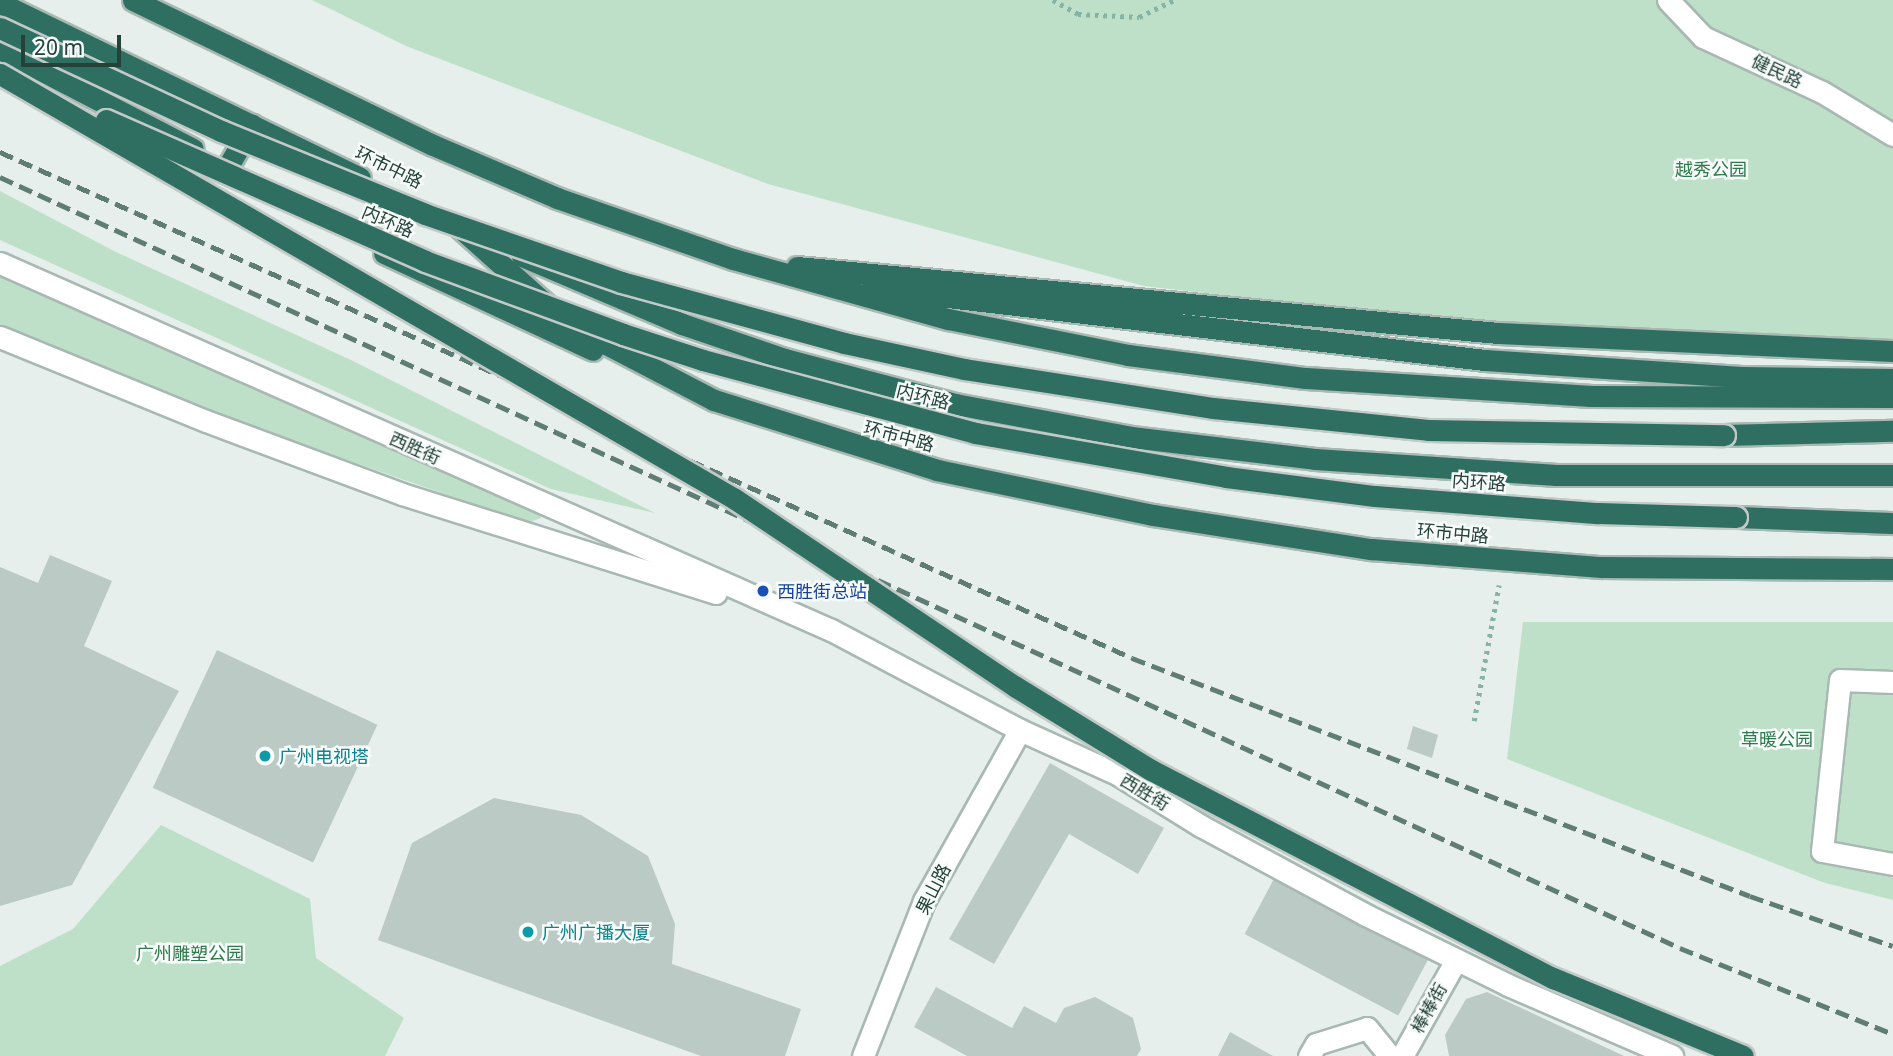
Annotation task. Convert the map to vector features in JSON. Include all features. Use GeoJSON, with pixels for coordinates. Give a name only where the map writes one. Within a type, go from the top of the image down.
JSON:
{"type":"FeatureCollection","features":[{"type":"Feature","properties":{"kind":"highway"},"geometry":{"type":"LineString","coordinates":[[133,0],[433,145],[557,198],[733,259],[871,299],[1035,338],[1244,371],[1591,396],[1893,397]]}},
{"type":"Feature","properties":{"kind":"highway","name":"环市中路"},"geometry":{"type":"LineString","coordinates":[[0,2],[460,227],[551,309],[587,334],[715,400],[857,449],[1044,494],[1282,537],[1504,560],[1601,567],[1893,569]]}},
{"type":"Feature","properties":{"kind":"highway","name":"内环路"},"geometry":{"type":"LineString","coordinates":[[0,28],[221,131],[425,214],[719,310],[964,369],[1213,408],[1428,430],[1560,435],[1893,431]]}},
{"type":"Feature","properties":{"kind":"highway"},"geometry":{"type":"LineString","coordinates":[[0,49],[447,284],[715,400]]}},
{"type":"Feature","properties":{"kind":"highway"},"geometry":{"type":"LineString","coordinates":[[0,71],[735,499],[1016,687],[1152,770],[1553,978],[1743,1056]]}},
{"type":"Feature","properties":{"kind":"highway","name":"内环路"},"geometry":{"type":"LineString","coordinates":[[0,71],[207,168],[425,261],[703,360],[910,416],[1093,456],[1321,489],[1479,505],[1736,517],[1893,513]]}},
{"type":"Feature","properties":{"kind":"highway"},"geometry":{"type":"LineString","coordinates":[[227,168],[251,125]]}},
{"type":"Feature","properties":{"kind":"highway"},"geometry":{"type":"LineString","coordinates":[[460,227],[658,314],[785,359],[955,404],[1042,422],[1231,450],[1422,468],[1677,479],[1893,475]]}},
{"type":"Feature","properties":{"kind":"highway"},"geometry":{"type":"LineString","coordinates":[[733,259],[869,287],[1366,346],[1597,369],[1893,379]]}},
{"type":"Feature","properties":{"kind":"highway"},"geometry":{"type":"LineString","coordinates":[[733,259],[1498,333],[1893,351]]}},
{"type":"Feature","properties":{"kind":"highway"},"geometry":{"type":"LineString","coordinates":[[1736,517],[1893,523]]}},
{"type":"Feature","properties":{"kind":"street","name":"健民路"},"geometry":{"type":"LineString","coordinates":[[1668,0],[1703,37],[1822,92],[1893,135]]}},
{"type":"Feature","properties":{"kind":"street","name":"西胜街"},"geometry":{"type":"LineString","coordinates":[[0,263],[831,630],[1020,730],[1119,775],[1201,826],[1456,960],[1672,1056]]}},
{"type":"Feature","properties":{"kind":"street","name":"西胜街"},"geometry":{"type":"LineString","coordinates":[[0,337],[206,421],[402,494],[831,630]]}},
{"type":"Feature","properties":{"kind":"street"},"geometry":{"type":"LineString","coordinates":[[1893,682],[1840,680],[1822,851],[1893,864]]}},
{"type":"Feature","properties":{"kind":"street","name":"果山路"},"geometry":{"type":"LineString","coordinates":[[863,1056],[924,901],[1020,730]]}},
{"type":"Feature","properties":{"kind":"street","name":"棒棒街"},"geometry":{"type":"LineString","coordinates":[[1402,1056],[1456,960]]}},
{"type":"Feature","properties":{"kind":"street"},"geometry":{"type":"LineString","coordinates":[[1309,1056],[1316,1044],[1367,1028],[1390,1056]]}},
{"type":"Feature","properties":{"kind":"path"},"geometry":{"type":"LineString","coordinates":[[1053,0],[1078,14],[1139,17],[1174,0]]}},
{"type":"Feature","properties":{"kind":"path"},"geometry":{"type":"LineString","coordinates":[[1474,722],[1504,560]]}},
{"type":"Feature","properties":{"kind":"green space","name":"越秀公园"},"geometry":{"type":"Polygon","coordinates":[[[312,0],[1893,0],[1893,344],[1480,325],[1144,286],[768,184],[406,46],[312,0]]]}},
{"type":"Feature","properties":{"kind":"green space"},"geometry":{"type":"Polygon","coordinates":[[[0,191],[116,252],[351,360],[655,513],[551,489],[0,240],[0,191]]]}},
{"type":"Feature","properties":{"kind":"green space"},"geometry":{"type":"Polygon","coordinates":[[[0,275],[539,510],[541,518],[527,523],[179,401],[0,326],[0,275]]]}},
{"type":"Feature","properties":{"kind":"green space","name":"草暖公园"},"geometry":{"type":"Polygon","coordinates":[[[1523,622],[1893,622],[1893,900],[1825,883],[1507,759],[1523,622]]]}},
{"type":"Feature","properties":{"kind":"green space","name":"广州雕塑公园"},"geometry":{"type":"Polygon","coordinates":[[[161,825],[310,899],[316,958],[404,1018],[385,1056],[0,1056],[0,966],[73,929],[161,825]]]}},
{"type":"Feature","properties":{"kind":"building"},"geometry":{"type":"Polygon","coordinates":[[[50,555],[112,581],[84,646],[179,691],[72,885],[0,906],[0,567],[38,583],[50,555]]]}},
{"type":"Feature","properties":{"kind":"building","name":"广州电视塔"},"geometry":{"type":"Polygon","coordinates":[[[217,650],[377,725],[313,863],[153,788],[217,650]]]}},
{"type":"Feature","properties":{"kind":"building"},"geometry":{"type":"Polygon","coordinates":[[[1413,726],[1438,735],[1432,758],[1407,749],[1413,726]]]}},
{"type":"Feature","properties":{"kind":"building"},"geometry":{"type":"Polygon","coordinates":[[[1050,763],[1164,828],[1138,874],[1069,834],[994,964],[949,939],[1050,763]]]}},
{"type":"Feature","properties":{"kind":"building","name":"广州广播大厦"},"geometry":{"type":"Polygon","coordinates":[[[494,798],[581,815],[648,856],[675,924],[672,964],[801,1009],[785,1056],[701,1056],[378,940],[412,843],[494,798]]]}},
{"type":"Feature","properties":{"kind":"building"},"geometry":{"type":"Polygon","coordinates":[[[1277,873],[1431,955],[1398,1016],[1245,934],[1277,873]]]}},
{"type":"Feature","properties":{"kind":"building"},"geometry":{"type":"Polygon","coordinates":[[[936,987],[1012,1028],[1024,1006],[1056,1023],[1064,1008],[1095,997],[1133,1018],[1141,1049],[1137,1056],[967,1056],[914,1027],[936,987]]]}},
{"type":"Feature","properties":{"kind":"building"},"geometry":{"type":"Polygon","coordinates":[[[1487,992],[1624,1056],[1449,1056],[1445,1035],[1466,999],[1487,992]]]}},
{"type":"Feature","properties":{"kind":"building"},"geometry":{"type":"Polygon","coordinates":[[[1230,1032],[1273,1056],[1218,1056],[1230,1032]]]}},
{"type":"Feature","properties":{"kind":"railway"},"geometry":{"type":"LineString","coordinates":[[0,152],[1132,658],[1750,896],[1893,946]]}},
{"type":"Feature","properties":{"kind":"railway"},"geometry":{"type":"LineString","coordinates":[[0,177],[1680,948],[1893,1034]]}},
{"type":"Feature","properties":{"kind":"place","name":"西胜街总站"},"geometry":{"type":"Point","coordinates":[763,591]}},
{"type":"Feature","properties":{"kind":"place","name":"广州电视塔"},"geometry":{"type":"Point","coordinates":[265,756]}},
{"type":"Feature","properties":{"kind":"place","name":"广州广播大厦"},"geometry":{"type":"Point","coordinates":[528,932]}}]}
